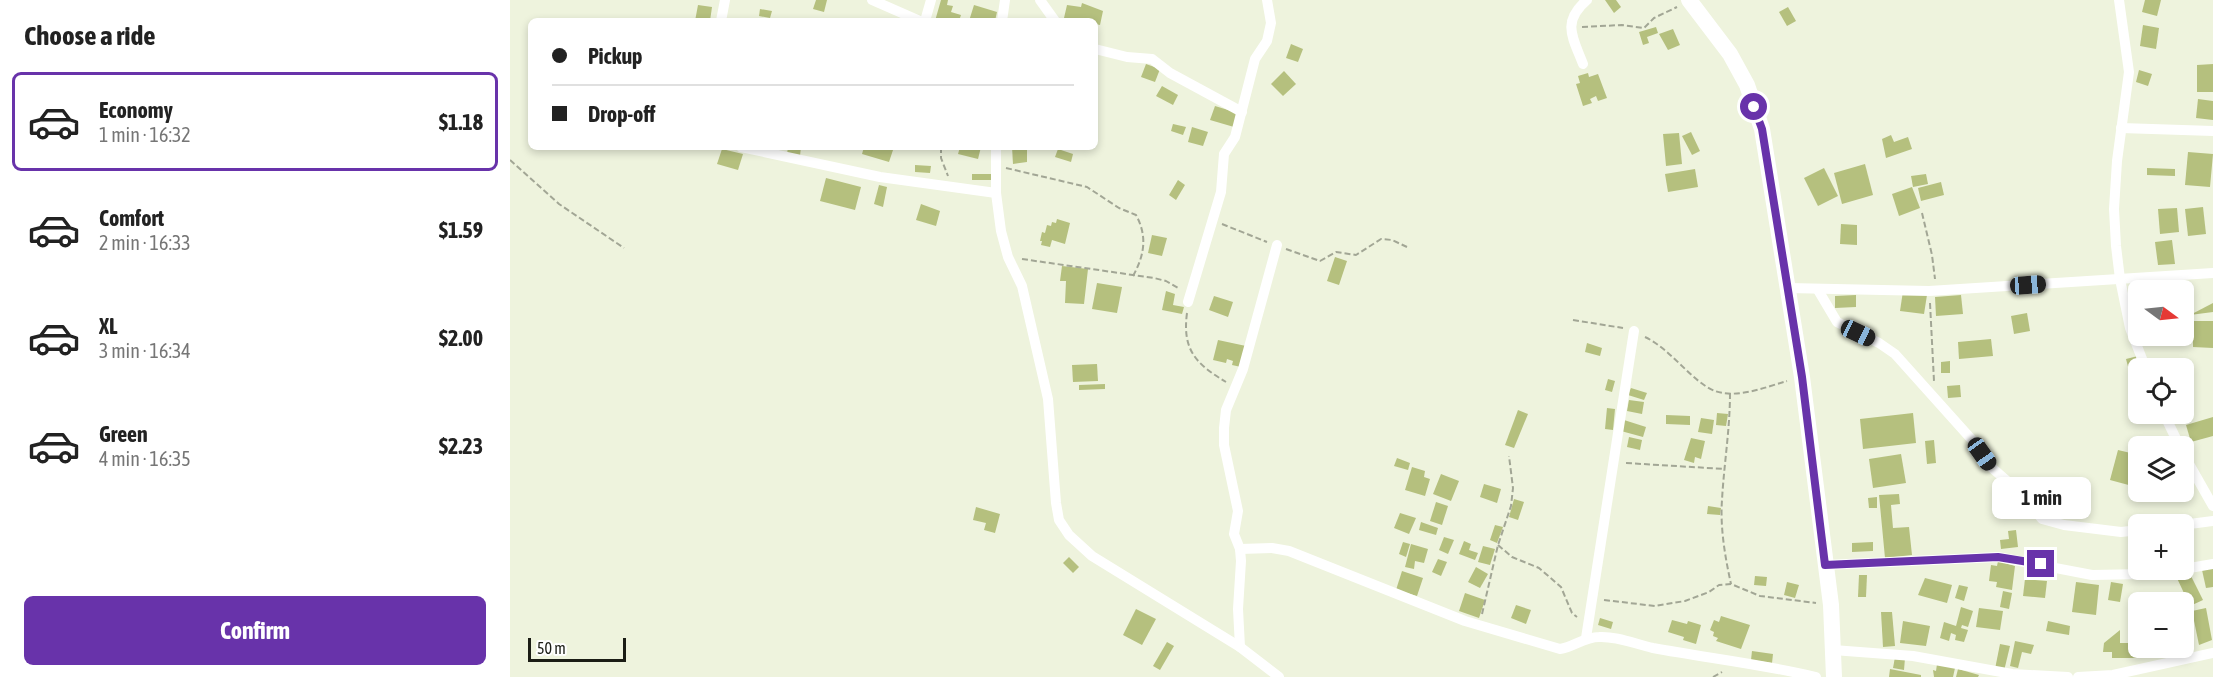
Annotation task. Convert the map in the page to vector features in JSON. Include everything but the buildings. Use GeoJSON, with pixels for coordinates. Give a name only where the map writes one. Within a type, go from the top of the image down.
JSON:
{"type":"FeatureCollection","features":[{"type":"Feature","properties":{"kind":"main road"},"geometry":{"type":"LineString","coordinates":[[1689,1],[1730,54],[1747,85],[1758,118],[1802,377],[1831,605],[1833,677]]}},
{"type":"Feature","properties":{"kind":"street"},"geometry":{"type":"LineString","coordinates":[[722,18],[725,0]]}},
{"type":"Feature","properties":{"kind":"street"},"geometry":{"type":"LineString","coordinates":[[872,0],[913,18]]}},
{"type":"Feature","properties":{"kind":"street"},"geometry":{"type":"LineString","coordinates":[[926,18],[931,0]]}},
{"type":"Feature","properties":{"kind":"street"},"geometry":{"type":"LineString","coordinates":[[1002,18],[1005,0]]}},
{"type":"Feature","properties":{"kind":"street"},"geometry":{"type":"LineString","coordinates":[[1040,0],[1053,18]]}},
{"type":"Feature","properties":{"kind":"street"},"geometry":{"type":"LineString","coordinates":[[1188,302],[1223,184],[1224,156],[1233,142],[1252,68],[1267,41],[1270,30],[1271,15],[1267,0]]}},
{"type":"Feature","properties":{"kind":"street"},"geometry":{"type":"LineString","coordinates":[[1583,64],[1570,27],[1576,11],[1587,0]]}},
{"type":"Feature","properties":{"kind":"street"},"geometry":{"type":"LineString","coordinates":[[2119,0],[2129,72],[2121,128],[2114,209],[2120,279],[2130,328],[2142,358]]}},
{"type":"Feature","properties":{"kind":"street"},"geometry":{"type":"LineString","coordinates":[[1098,50],[1127,57],[1152,59],[1170,73],[1242,112]]}},
{"type":"Feature","properties":{"kind":"street"},"geometry":{"type":"LineString","coordinates":[[2121,128],[2213,131]]}},
{"type":"Feature","properties":{"kind":"street"},"geometry":{"type":"LineString","coordinates":[[755,150],[880,177],[996,193]]}},
{"type":"Feature","properties":{"kind":"street"},"geometry":{"type":"LineString","coordinates":[[996,150],[996,193],[1001,231],[1008,257],[1022,286],[1048,399],[1059,520],[1069,535],[1092,556],[1240,647],[1279,677]]}},
{"type":"Feature","properties":{"kind":"street"},"geometry":{"type":"LineString","coordinates":[[1240,647],[1240,549],[1234,534],[1237,500],[1224,445],[1226,410],[1243,369],[1277,245]]}},
{"type":"Feature","properties":{"kind":"street"},"geometry":{"type":"LineString","coordinates":[[1788,288],[1933,291],[2213,273]]}},
{"type":"Feature","properties":{"kind":"street"},"geometry":{"type":"LineString","coordinates":[[1818,290],[1834,319],[1889,349],[1935,397],[1973,441],[1991,467],[2022,494],[2042,519],[2064,525],[2128,531]]}},
{"type":"Feature","properties":{"kind":"street"},"geometry":{"type":"LineString","coordinates":[[1586,638],[1634,331]]}},
{"type":"Feature","properties":{"kind":"street"},"geometry":{"type":"LineString","coordinates":[[2194,473],[2213,506]]}},
{"type":"Feature","properties":{"kind":"street"},"geometry":{"type":"LineString","coordinates":[[2194,523],[2213,521]]}},
{"type":"Feature","properties":{"kind":"street"},"geometry":{"type":"LineString","coordinates":[[1240,549],[1272,548],[1289,551],[1479,625],[1560,649],[1569,648],[1586,638],[1611,637],[1650,647],[1816,677]]}},
{"type":"Feature","properties":{"kind":"street"},"geometry":{"type":"LineString","coordinates":[[1825,565],[1998,557],[2092,575],[2128,574]]}},
{"type":"Feature","properties":{"kind":"street"},"geometry":{"type":"LineString","coordinates":[[2194,567],[2213,564]]}},
{"type":"Feature","properties":{"kind":"street"},"geometry":{"type":"LineString","coordinates":[[1833,650],[1914,656],[2012,674],[2068,677]]}},
{"type":"Feature","properties":{"kind":"street"},"geometry":{"type":"LineString","coordinates":[[2078,677],[2113,675],[2213,653]]}},
{"type":"Feature","properties":{"kind":"path"},"geometry":{"type":"LineString","coordinates":[[1570,27],[1615,25],[1644,28],[1654,18],[1689,1]]}},
{"type":"Feature","properties":{"kind":"path"},"geometry":{"type":"LineString","coordinates":[[940,150],[941,158],[954,186]]}},
{"type":"Feature","properties":{"kind":"path"},"geometry":{"type":"LineString","coordinates":[[510,160],[559,204],[624,249]]}},
{"type":"Feature","properties":{"kind":"path"},"geometry":{"type":"LineString","coordinates":[[995,164],[1026,174],[1087,187],[1119,208],[1136,215],[1140,222],[1144,253],[1133,276]]}},
{"type":"Feature","properties":{"kind":"path"},"geometry":{"type":"LineString","coordinates":[[1922,213],[1932,255],[1935,397]]}},
{"type":"Feature","properties":{"kind":"path"},"geometry":{"type":"LineString","coordinates":[[1214,220],[1320,261],[1336,252],[1356,255],[1381,239],[1392,240],[1407,247]]}},
{"type":"Feature","properties":{"kind":"path"},"geometry":{"type":"LineString","coordinates":[[1008,257],[1166,281],[1176,285],[1184,292],[1188,302],[1185,326],[1193,355],[1202,367],[1227,383],[1230,399]]}},
{"type":"Feature","properties":{"kind":"path"},"geometry":{"type":"LineString","coordinates":[[1573,320],[1618,326],[1634,331],[1675,356],[1695,376],[1714,390],[1730,393],[1750,391],[1802,377]]}},
{"type":"Feature","properties":{"kind":"path"},"geometry":{"type":"LineString","coordinates":[[1730,393],[1722,502],[1726,563],[1731,584]]}},
{"type":"Feature","properties":{"kind":"path"},"geometry":{"type":"LineString","coordinates":[[1479,625],[1489,592],[1498,545],[1511,506],[1513,488],[1509,456]]}},
{"type":"Feature","properties":{"kind":"path"},"geometry":{"type":"LineString","coordinates":[[1614,462],[1725,469]]}},
{"type":"Feature","properties":{"kind":"path"},"geometry":{"type":"LineString","coordinates":[[1498,545],[1512,557],[1539,568],[1561,587],[1572,613],[1588,626]]}},
{"type":"Feature","properties":{"kind":"path"},"geometry":{"type":"LineString","coordinates":[[1593,597],[1655,606],[1685,601],[1709,592],[1719,585],[1731,584],[1760,596],[1831,605]]}},
{"type":"Feature","properties":{"kind":"route"},"geometry":{"type":"LineString","coordinates":[[1754,107],[1762,129],[1802,377],[1825,565],[1998,557],[2041,564]]}}]}
